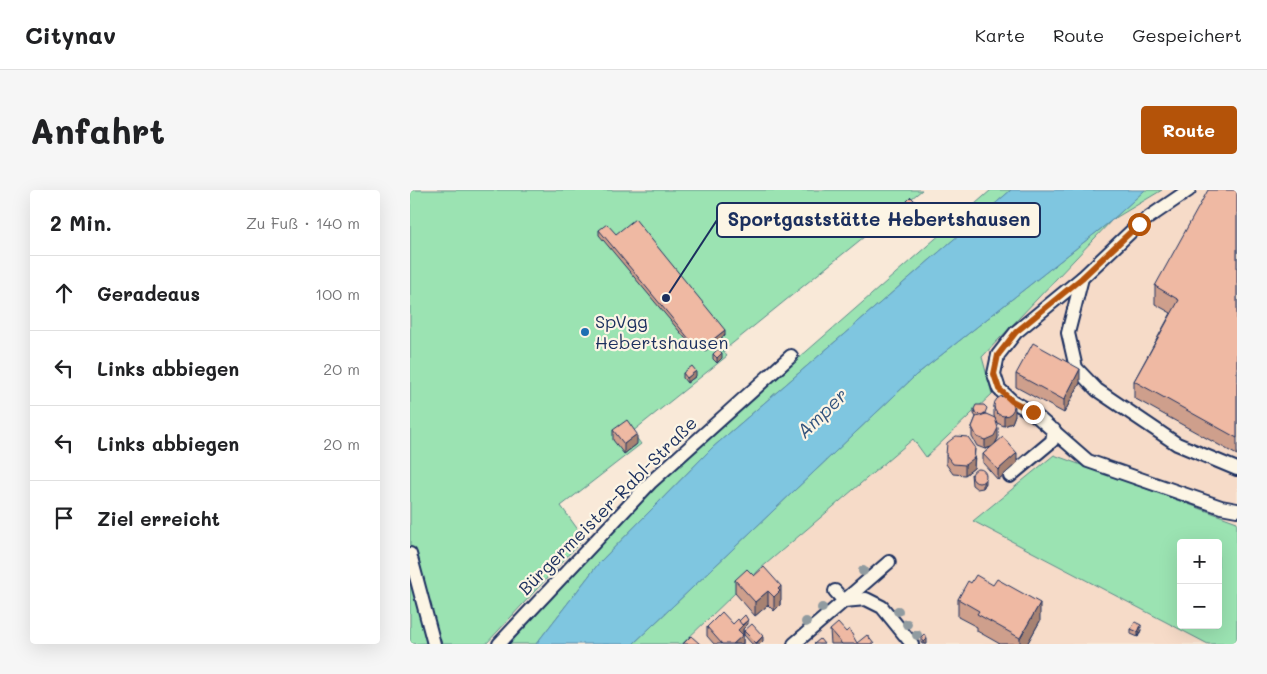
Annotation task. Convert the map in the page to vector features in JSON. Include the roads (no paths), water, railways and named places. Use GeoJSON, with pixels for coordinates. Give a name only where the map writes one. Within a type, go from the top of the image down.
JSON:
{"type":"FeatureCollection","features":[{"type":"Feature","properties":{"kind":"street"},"geometry":{"type":"LineString","coordinates":[[1188,190],[1139,224],[1082,278],[1016,332],[998,355],[994,374],[999,389],[1012,401],[1033,412],[1088,461],[1203,501],[1237,510]]}},
{"type":"Feature","properties":{"kind":"street"},"geometry":{"type":"LineString","coordinates":[[1082,278],[1068,333],[1076,368],[1097,390],[1177,444],[1237,470]]}},
{"type":"Feature","properties":{"kind":"street","name":"Bürgermeister-Rabl-Straße"},"geometry":{"type":"LineString","coordinates":[[499,644],[651,482],[791,356]]}},
{"type":"Feature","properties":{"kind":"street"},"geometry":{"type":"LineString","coordinates":[[1010,476],[1052,441],[1054,430]]}},
{"type":"Feature","properties":{"kind":"street"},"geometry":{"type":"LineString","coordinates":[[410,554],[434,644]]}},
{"type":"Feature","properties":{"kind":"street"},"geometry":{"type":"LineString","coordinates":[[794,644],[889,562]]}},
{"type":"Feature","properties":{"kind":"street"},"geometry":{"type":"LineString","coordinates":[[835,591],[844,601]]}},
{"type":"Feature","properties":{"kind":"street"},"geometry":{"type":"LineString","coordinates":[[844,601],[866,599],[882,606],[912,644]]}},
{"type":"Feature","properties":{"kind":"water","name":"Amper"},"geometry":{"type":"Polygon","coordinates":[[[1011,190],[1145,190],[1112,220],[916,375],[633,644],[536,644],[599,563],[712,448],[1011,190]]]}},
{"type":"Feature","properties":{"kind":"place","name":"Sportgaststätte Hebertshausen"},"geometry":{"type":"Point","coordinates":[666,298]}},
{"type":"Feature","properties":{"kind":"place","name":"SpVgg Hebertshausen"},"geometry":{"type":"Point","coordinates":[585,332]}}]}
